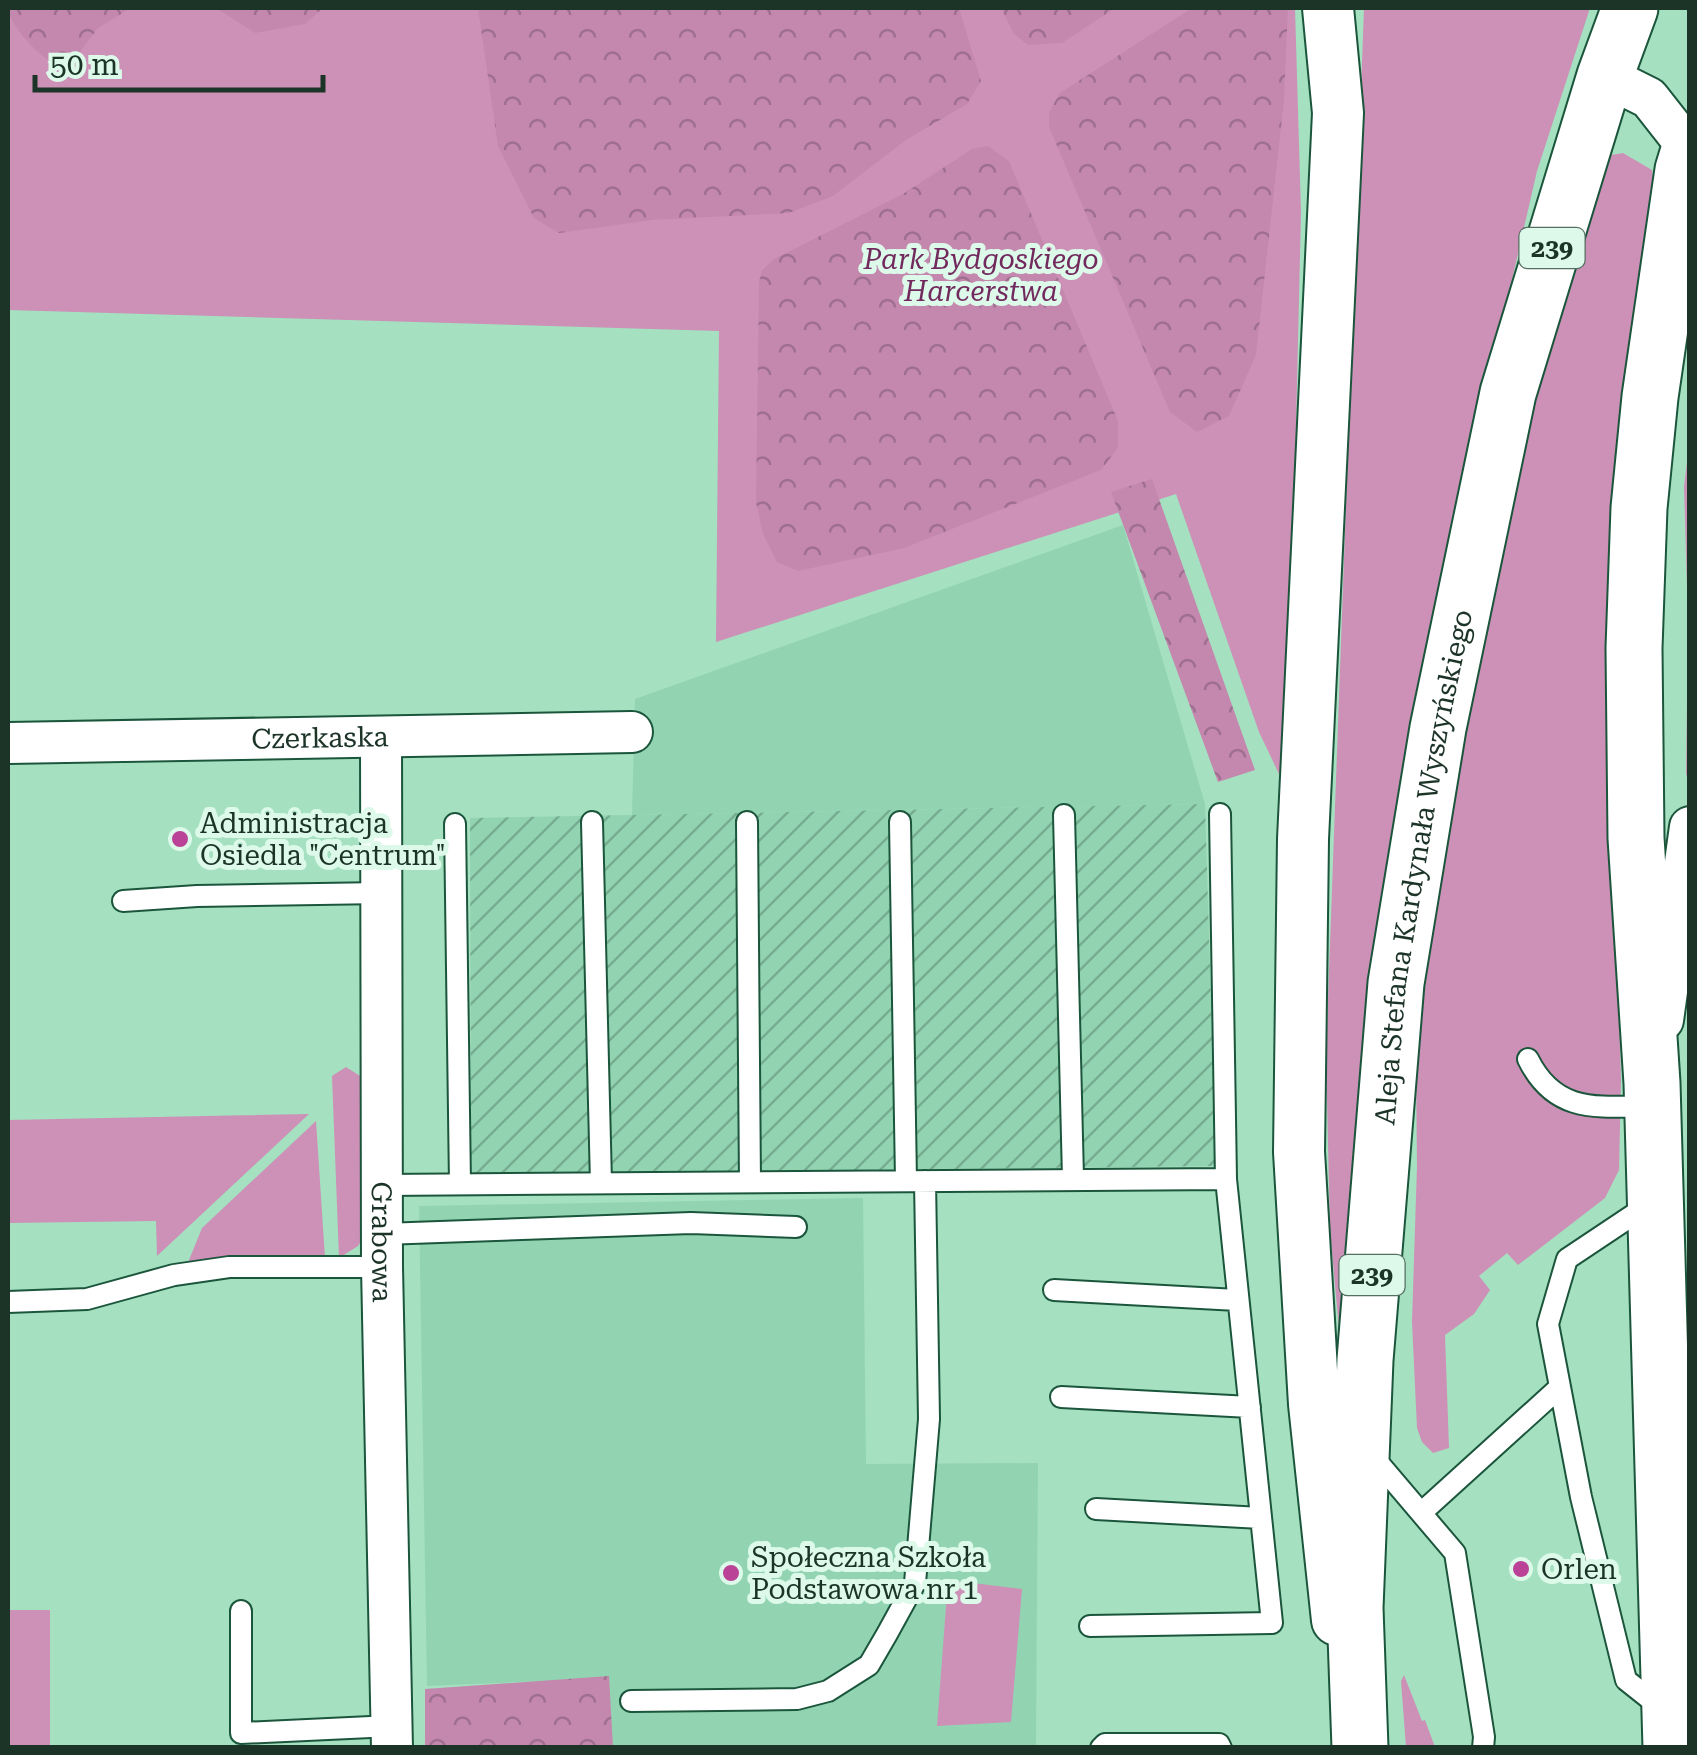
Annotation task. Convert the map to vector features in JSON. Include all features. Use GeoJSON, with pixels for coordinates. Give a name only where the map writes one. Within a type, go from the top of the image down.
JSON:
{"type":"FeatureCollection","features":[{"type":"Feature","properties":{"kind":"main road","name":"Aleja Stefana Kardynała Wyszyńskiego"},"geometry":{"type":"LineString","coordinates":[[1358,1748],[1355,1608],[1365,1360],[1396,983],[1438,728],[1508,393],[1605,76],[1630,8]]}},
{"type":"Feature","properties":{"kind":"main road"},"geometry":{"type":"LineString","coordinates":[[1671,1731],[1678,1659],[1636,838],[1634,648],[1639,508],[1650,397],[1689,148]]}},
{"type":"Feature","properties":{"kind":"street"},"geometry":{"type":"LineString","coordinates":[[1328,8],[1338,112]]}},
{"type":"Feature","properties":{"kind":"street"},"geometry":{"type":"LineString","coordinates":[[1344,8],[1303,839],[1298,1152],[1314,1404],[1338,1630],[1358,1748]]}},
{"type":"Feature","properties":{"kind":"street"},"geometry":{"type":"LineString","coordinates":[[1605,76],[1649,98],[1689,148]]}},
{"type":"Feature","properties":{"kind":"street","name":"Czerkaska"},"geometry":{"type":"LineString","coordinates":[[8,743],[632,732]]}},
{"type":"Feature","properties":{"kind":"street","name":"Grabowa"},"geometry":{"type":"LineString","coordinates":[[380,738],[382,1250],[392,1737]]}},
{"type":"Feature","properties":{"kind":"street"},"geometry":{"type":"LineString","coordinates":[[1652,1095],[1672,971],[1684,846],[1690,827]]}},
{"type":"Feature","properties":{"kind":"lane"},"geometry":{"type":"LineString","coordinates":[[1090,1626],[1272,1623],[1226,1178],[1220,814]]}},
{"type":"Feature","properties":{"kind":"lane"},"geometry":{"type":"LineString","coordinates":[[1064,815],[1074,1178]]}},
{"type":"Feature","properties":{"kind":"lane"},"geometry":{"type":"LineString","coordinates":[[592,822],[601,1183]]}},
{"type":"Feature","properties":{"kind":"lane"},"geometry":{"type":"LineString","coordinates":[[747,822],[750,1182]]}},
{"type":"Feature","properties":{"kind":"lane"},"geometry":{"type":"LineString","coordinates":[[632,1701],[797,1699],[828,1690],[869,1665],[915,1583],[929,1419],[900,822]]}},
{"type":"Feature","properties":{"kind":"lane"},"geometry":{"type":"LineString","coordinates":[[455,824],[460,1184]]}},
{"type":"Feature","properties":{"kind":"lane"},"geometry":{"type":"LineString","coordinates":[[123,901],[383,893]]}},
{"type":"Feature","properties":{"kind":"lane"},"geometry":{"type":"LineString","coordinates":[[1528,1059],[1538,1080],[1555,1096],[1592,1107],[1652,1095]]}},
{"type":"Feature","properties":{"kind":"lane"},"geometry":{"type":"LineString","coordinates":[[382,1185],[1226,1178]]}},
{"type":"Feature","properties":{"kind":"lane"},"geometry":{"type":"LineString","coordinates":[[1654,1201],[1568,1260],[1548,1324],[1581,1496],[1626,1680],[1671,1731]]}},
{"type":"Feature","properties":{"kind":"lane"},"geometry":{"type":"LineString","coordinates":[[8,1302],[87,1300],[174,1275],[382,1250],[691,1223],[796,1227]]}},
{"type":"Feature","properties":{"kind":"lane"},"geometry":{"type":"LineString","coordinates":[[1054,1290],[1237,1300]]}},
{"type":"Feature","properties":{"kind":"lane"},"geometry":{"type":"LineString","coordinates":[[1421,1513],[1560,1388]]}},
{"type":"Feature","properties":{"kind":"lane"},"geometry":{"type":"LineString","coordinates":[[1062,1397],[1250,1408]]}},
{"type":"Feature","properties":{"kind":"lane"},"geometry":{"type":"LineString","coordinates":[[1362,1444],[1455,1553],[1483,1748]]}},
{"type":"Feature","properties":{"kind":"lane"},"geometry":{"type":"LineString","coordinates":[[1096,1509],[1261,1518]]}},
{"type":"Feature","properties":{"kind":"lane"},"geometry":{"type":"LineString","coordinates":[[241,1612],[241,1733],[392,1737]]}},
{"type":"Feature","properties":{"kind":"lane"},"geometry":{"type":"LineString","coordinates":[[1101,1748],[1104,1744],[1219,1744],[1221,1748]]}},
{"type":"Feature","properties":{"kind":"shaded area"},"geometry":{"type":"Polygon","coordinates":[[[1123,525],[1205,804],[632,815],[635,699],[1123,525]]]}},
{"type":"Feature","properties":{"kind":"shaded area"},"geometry":{"type":"Polygon","coordinates":[[[1205,804],[1216,1166],[471,1174],[470,818],[1205,804]]]}},
{"type":"Feature","properties":{"kind":"shaded area","name":"Społeczna Szkoła Podstawowa nr 1"},"geometry":{"type":"Polygon","coordinates":[[[863,1198],[866,1464],[1038,1463],[1036,1747],[546,1747],[543,1681],[427,1686],[419,1206],[863,1198]]]}},
{"type":"Feature","properties":{"kind":"green space","name":"Park Bydgoskiego Harcerstwa"},"geometry":{"type":"Polygon","coordinates":[[[8,8],[1295,8],[1301,213],[1288,769],[1279,774],[1259,732],[1176,494],[716,642],[719,331],[8,310],[8,8]]]}},
{"type":"Feature","properties":{"kind":"green space"},"geometry":{"type":"Polygon","coordinates":[[[8,8],[131,8],[98,28],[70,65],[60,65],[40,54],[25,39],[8,8]]]}},
{"type":"Feature","properties":{"kind":"green space"},"geometry":{"type":"Polygon","coordinates":[[[216,8],[323,8],[305,24],[255,33],[216,8]]]}},
{"type":"Feature","properties":{"kind":"green space"},"geometry":{"type":"Polygon","coordinates":[[[478,8],[959,8],[981,81],[967,104],[906,140],[833,196],[789,213],[653,220],[559,233],[534,218],[498,146],[478,8]]]}},
{"type":"Feature","properties":{"kind":"green space"},"geometry":{"type":"Polygon","coordinates":[[[1001,8],[1115,8],[1062,43],[1028,45],[1014,34],[1001,8]]]}},
{"type":"Feature","properties":{"kind":"green space"},"geometry":{"type":"Polygon","coordinates":[[[1192,8],[1288,8],[1284,100],[1256,355],[1229,416],[1197,432],[1170,412],[1049,127],[1049,112],[1060,93],[1192,8]]]}},
{"type":"Feature","properties":{"kind":"green space"},"geometry":{"type":"Polygon","coordinates":[[[1364,8],[1590,8],[1537,171],[1435,614],[1346,1406],[1330,1230],[1326,1055],[1364,8]]]}},
{"type":"Feature","properties":{"kind":"green space"},"geometry":{"type":"Polygon","coordinates":[[[988,146],[1009,161],[1118,421],[1118,448],[1101,470],[904,548],[798,571],[777,562],[763,534],[756,502],[762,270],[774,259],[903,194],[972,149],[988,146]]]}},
{"type":"Feature","properties":{"kind":"green space"},"geometry":{"type":"Polygon","coordinates":[[[1623,153],[1652,170],[1655,190],[1614,860],[1621,1079],[1619,1170],[1605,1198],[1518,1265],[1507,1253],[1479,1276],[1490,1290],[1474,1314],[1445,1335],[1449,1448],[1433,1453],[1422,1442],[1417,1428],[1412,1322],[1416,1069],[1423,940],[1512,489],[1605,156],[1623,153]]]}},
{"type":"Feature","properties":{"kind":"green space"},"geometry":{"type":"Polygon","coordinates":[[[1689,447],[1690,764],[1686,777],[1688,622],[1684,486],[1689,447]]]}},
{"type":"Feature","properties":{"kind":"green space"},"geometry":{"type":"Polygon","coordinates":[[[1152,479],[1255,770],[1218,782],[1111,492],[1152,479]]]}},
{"type":"Feature","properties":{"kind":"green space"},"geometry":{"type":"Polygon","coordinates":[[[346,1067],[360,1076],[363,1238],[339,1258],[332,1076],[346,1067]]]}},
{"type":"Feature","properties":{"kind":"green space"},"geometry":{"type":"Polygon","coordinates":[[[309,1114],[157,1256],[156,1221],[8,1223],[8,1120],[309,1114]]]}},
{"type":"Feature","properties":{"kind":"green space"},"geometry":{"type":"Polygon","coordinates":[[[316,1121],[325,1258],[187,1265],[202,1228],[316,1121]]]}},
{"type":"Feature","properties":{"kind":"green space"},"geometry":{"type":"Polygon","coordinates":[[[948,1580],[1022,1589],[1011,1722],[937,1726],[948,1580]]]}},
{"type":"Feature","properties":{"kind":"green space"},"geometry":{"type":"Polygon","coordinates":[[[8,1610],[50,1610],[50,1747],[8,1747],[8,1610]]]}},
{"type":"Feature","properties":{"kind":"green space"},"geometry":{"type":"Polygon","coordinates":[[[1404,1675],[1435,1747],[1406,1747],[1401,1681],[1404,1675]]]}},
{"type":"Feature","properties":{"kind":"green space"},"geometry":{"type":"Polygon","coordinates":[[[609,1676],[613,1747],[425,1747],[425,1689],[609,1676]]]}},
{"type":"Feature","properties":{"kind":"place","name":"Administracja Osiedla \"Centrum\""},"geometry":{"type":"Point","coordinates":[180,839]}},
{"type":"Feature","properties":{"kind":"place","name":"Orlen"},"geometry":{"type":"Point","coordinates":[1521,1569]}},
{"type":"Feature","properties":{"kind":"place","name":"Społeczna Szkoła Podstawowa nr 1"},"geometry":{"type":"Point","coordinates":[731,1573]}}]}
